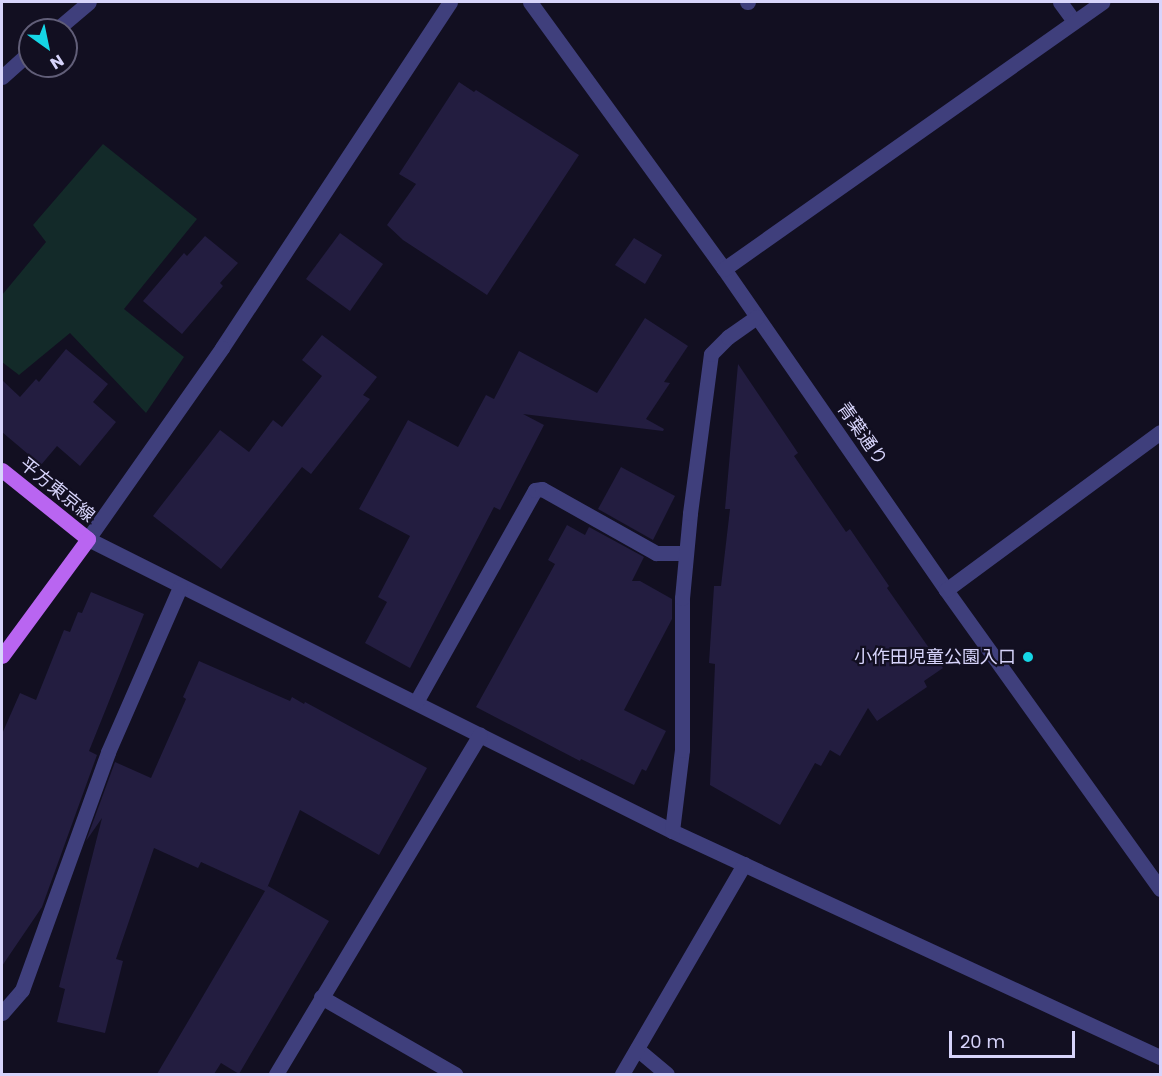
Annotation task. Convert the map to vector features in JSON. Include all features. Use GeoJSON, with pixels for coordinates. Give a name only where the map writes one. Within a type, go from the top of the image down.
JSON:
{"type":"FeatureCollection","features":[{"type":"Feature","properties":{"kind":"main road","name":"平方東京線"},"geometry":{"type":"LineString","coordinates":[[2,470],[88,539],[2,656]]}},
{"type":"Feature","properties":{"kind":"street"},"geometry":{"type":"LineString","coordinates":[[70,18],[89,2]]}},
{"type":"Feature","properties":{"kind":"street"},"geometry":{"type":"LineString","coordinates":[[450,2],[216,358],[88,539],[672,831],[1161,1057]]}},
{"type":"Feature","properties":{"kind":"street","name":"青葉通り"},"geometry":{"type":"LineString","coordinates":[[530,2],[724,269],[946,590],[1161,889]]}},
{"type":"Feature","properties":{"kind":"street"},"geometry":{"type":"LineString","coordinates":[[1059,2],[1074,21]]}},
{"type":"Feature","properties":{"kind":"street"},"geometry":{"type":"LineString","coordinates":[[724,269],[1102,2]]}},
{"type":"Feature","properties":{"kind":"street"},"geometry":{"type":"LineString","coordinates":[[2,77],[18,63]]}},
{"type":"Feature","properties":{"kind":"street"},"geometry":{"type":"LineString","coordinates":[[672,831],[682,750],[682,598],[711,354],[728,337],[756,317]]}},
{"type":"Feature","properties":{"kind":"street"},"geometry":{"type":"LineString","coordinates":[[946,590],[1161,432]]}},
{"type":"Feature","properties":{"kind":"street"},"geometry":{"type":"LineString","coordinates":[[416,702],[535,490],[542,489],[656,553],[686,553]]}},
{"type":"Feature","properties":{"kind":"street"},"geometry":{"type":"LineString","coordinates":[[2,1013],[22,990],[108,752],[180,586]]}},
{"type":"Feature","properties":{"kind":"street"},"geometry":{"type":"LineString","coordinates":[[276,1074],[480,735]]}},
{"type":"Feature","properties":{"kind":"street"},"geometry":{"type":"LineString","coordinates":[[622,1074],[744,864]]}},
{"type":"Feature","properties":{"kind":"street"},"geometry":{"type":"LineString","coordinates":[[321,997],[455,1074]]}},
{"type":"Feature","properties":{"kind":"street"},"geometry":{"type":"LineString","coordinates":[[637,1049],[667,1074]]}},
{"type":"Feature","properties":{"kind":"green space"},"geometry":{"type":"Polygon","coordinates":[[[103,144],[197,219],[124,309],[184,357],[146,413],[70,333],[19,375],[2,362],[2,295],[46,242],[33,225],[103,144]]]}},
{"type":"Feature","properties":{"kind":"building"},"geometry":{"type":"Polygon","coordinates":[[[459,82],[474,92],[476,90],[579,155],[487,295],[403,240],[387,225],[416,184],[399,174],[459,82]]]}},
{"type":"Feature","properties":{"kind":"building"},"geometry":{"type":"Polygon","coordinates":[[[340,233],[383,264],[350,311],[306,279],[340,233]]]}},
{"type":"Feature","properties":{"kind":"building"},"geometry":{"type":"Polygon","coordinates":[[[205,236],[238,263],[220,283],[223,286],[182,334],[143,301],[184,253],[187,256],[205,236]]]}},
{"type":"Feature","properties":{"kind":"building"},"geometry":{"type":"Polygon","coordinates":[[[634,238],[662,255],[645,284],[615,265],[634,238]]]}},
{"type":"Feature","properties":{"kind":"building"},"geometry":{"type":"Polygon","coordinates":[[[645,318],[688,346],[664,382],[670,383],[646,419],[664,429],[663,431],[523,414],[544,425],[500,510],[494,507],[410,668],[365,643],[387,602],[378,597],[410,536],[359,509],[408,420],[458,447],[486,395],[494,399],[519,351],[597,393],[645,318]]]}},
{"type":"Feature","properties":{"kind":"building"},"geometry":{"type":"Polygon","coordinates":[[[322,335],[377,377],[363,395],[370,399],[311,474],[302,467],[221,569],[153,516],[220,430],[249,452],[273,420],[282,427],[322,376],[302,360],[322,335]]]}},
{"type":"Feature","properties":{"kind":"building"},"geometry":{"type":"Polygon","coordinates":[[[66,349],[108,384],[93,402],[116,422],[80,466],[57,446],[41,465],[2,432],[2,380],[20,397],[36,379],[39,382],[66,349]]]}},
{"type":"Feature","properties":{"kind":"building"},"geometry":{"type":"Polygon","coordinates":[[[738,364],[798,453],[794,456],[846,532],[850,529],[889,586],[887,588],[943,668],[924,681],[927,687],[877,721],[868,708],[840,756],[830,750],[821,766],[815,763],[780,825],[710,785],[715,664],[709,663],[714,586],[721,586],[730,509],[725,509],[738,364]]]}},
{"type":"Feature","properties":{"kind":"building"},"geometry":{"type":"Polygon","coordinates":[[[621,467],[675,496],[653,540],[598,509],[621,467]]]}},
{"type":"Feature","properties":{"kind":"building"},"geometry":{"type":"Polygon","coordinates":[[[567,525],[585,535],[589,527],[644,557],[632,581],[640,581],[672,599],[672,619],[624,710],[666,731],[646,771],[642,769],[634,785],[581,759],[580,761],[476,707],[555,564],[548,560],[567,525]]]}},
{"type":"Feature","properties":{"kind":"building"},"geometry":{"type":"Polygon","coordinates":[[[91,592],[144,614],[89,751],[97,755],[42,907],[2,966],[2,734],[20,693],[36,700],[64,630],[70,632],[78,612],[82,613],[91,592]]]}},
{"type":"Feature","properties":{"kind":"building"},"geometry":{"type":"Polygon","coordinates":[[[199,661],[290,701],[292,697],[304,704],[305,702],[427,768],[379,855],[300,810],[267,888],[268,886],[329,921],[239,1074],[221,1063],[214,1074],[157,1074],[265,891],[201,862],[198,868],[154,848],[116,959],[123,961],[105,1033],[57,1022],[65,989],[59,987],[102,818],[86,841],[115,762],[151,778],[186,699],[183,697],[199,661]]]}},
{"type":"Feature","properties":{"kind":"place","name":"小作田児童公園入口"},"geometry":{"type":"Point","coordinates":[1028,657]}}]}
